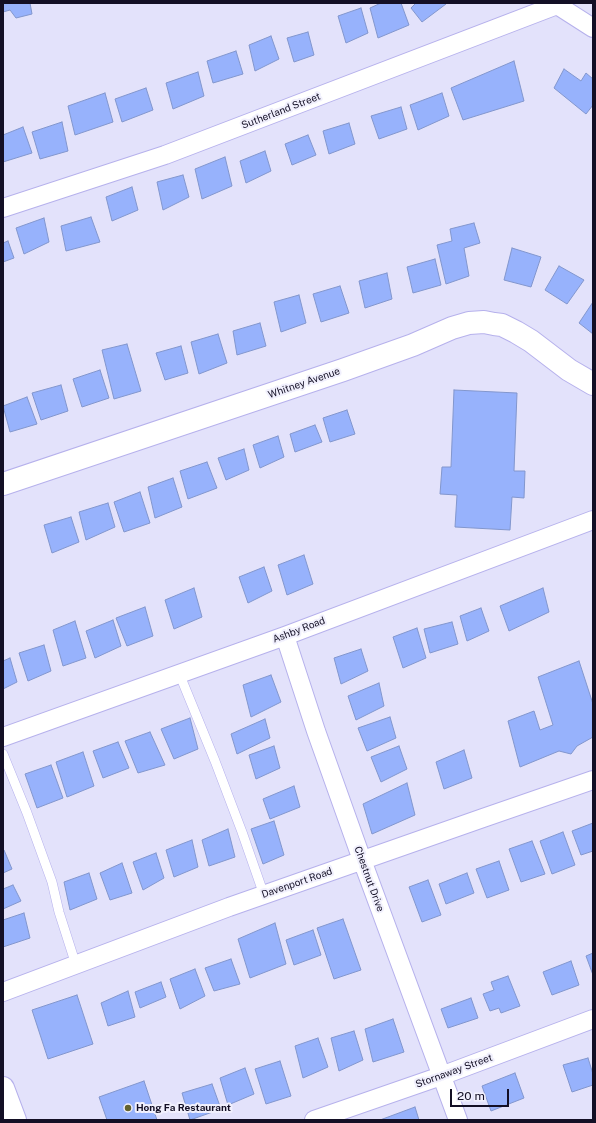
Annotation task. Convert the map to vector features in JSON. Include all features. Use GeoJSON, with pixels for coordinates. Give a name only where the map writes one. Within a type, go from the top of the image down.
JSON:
{"type":"FeatureCollection","features":[{"type":"Feature","properties":{"kind":"street"},"geometry":{"type":"LineString","coordinates":[[555,4],[593,28]]}},
{"type":"Feature","properties":{"kind":"street","name":"Sutherland Street"},"geometry":{"type":"LineString","coordinates":[[3,208],[165,156],[555,4]]}},
{"type":"Feature","properties":{"kind":"street","name":"Whitney Avenue"},"geometry":{"type":"LineString","coordinates":[[3,484],[343,370],[413,345],[452,328],[469,323],[476,322],[494,324],[516,332],[531,341],[569,370],[593,384]]}},
{"type":"Feature","properties":{"kind":"street","name":"Ashby Road"},"geometry":{"type":"LineString","coordinates":[[3,737],[284,636],[593,520]]}},
{"type":"Feature","properties":{"kind":"street","name":"Chestnut Drive"},"geometry":{"type":"LineString","coordinates":[[284,636],[362,860],[458,1120]]}},
{"type":"Feature","properties":{"kind":"street","name":"Davenport Road"},"geometry":{"type":"LineString","coordinates":[[3,992],[264,895],[593,780]]}},
{"type":"Feature","properties":{"kind":"street","name":"Stornaway Street"},"geometry":{"type":"LineString","coordinates":[[314,1120],[441,1076],[593,1019]]}},
{"type":"Feature","properties":{"kind":"street"},"geometry":{"type":"LineString","coordinates":[[3,1088],[15,1120]]}},
{"type":"Feature","properties":{"kind":"lane"},"geometry":{"type":"LineString","coordinates":[[179,673],[215,761],[264,895]]}},
{"type":"Feature","properties":{"kind":"lane"},"geometry":{"type":"LineString","coordinates":[[3,754],[27,813],[52,882],[59,912],[76,965]]}},
{"type":"Feature","properties":{"kind":"building"},"geometry":{"type":"Polygon","coordinates":[[[3,3],[30,3],[32,14],[16,18],[10,10],[3,12],[3,3]]]}},
{"type":"Feature","properties":{"kind":"building"},"geometry":{"type":"Polygon","coordinates":[[[381,3],[401,3],[409,25],[378,38],[370,8],[381,3]]]}},
{"type":"Feature","properties":{"kind":"building"},"geometry":{"type":"Polygon","coordinates":[[[416,3],[446,4],[422,22],[411,8],[416,3]]]}},
{"type":"Feature","properties":{"kind":"building"},"geometry":{"type":"Polygon","coordinates":[[[361,8],[368,33],[346,43],[338,16],[361,8]]]}},
{"type":"Feature","properties":{"kind":"building"},"geometry":{"type":"Polygon","coordinates":[[[308,32],[314,55],[294,62],[287,38],[308,32]]]}},
{"type":"Feature","properties":{"kind":"building"},"geometry":{"type":"Polygon","coordinates":[[[271,36],[279,59],[255,71],[249,45],[271,36]]]}},
{"type":"Feature","properties":{"kind":"building"},"geometry":{"type":"Polygon","coordinates":[[[236,51],[243,74],[213,83],[207,61],[236,51]]]}},
{"type":"Feature","properties":{"kind":"building"},"geometry":{"type":"Polygon","coordinates":[[[514,61],[524,101],[463,120],[451,88],[514,61]]]}},
{"type":"Feature","properties":{"kind":"building"},"geometry":{"type":"Polygon","coordinates":[[[564,69],[581,81],[586,73],[593,79],[593,105],[586,114],[554,88],[564,69]]]}},
{"type":"Feature","properties":{"kind":"building"},"geometry":{"type":"Polygon","coordinates":[[[198,72],[204,96],[173,109],[166,83],[198,72]]]}},
{"type":"Feature","properties":{"kind":"building"},"geometry":{"type":"Polygon","coordinates":[[[146,88],[153,110],[122,122],[115,99],[146,88]]]}},
{"type":"Feature","properties":{"kind":"building"},"geometry":{"type":"Polygon","coordinates":[[[105,93],[113,122],[75,135],[68,106],[105,93]]]}},
{"type":"Feature","properties":{"kind":"building"},"geometry":{"type":"Polygon","coordinates":[[[442,93],[449,116],[418,130],[410,105],[442,93]]]}},
{"type":"Feature","properties":{"kind":"building"},"geometry":{"type":"Polygon","coordinates":[[[401,107],[407,129],[379,139],[371,116],[401,107]]]}},
{"type":"Feature","properties":{"kind":"building"},"geometry":{"type":"Polygon","coordinates":[[[62,122],[68,151],[40,159],[32,132],[62,122]]]}},
{"type":"Feature","properties":{"kind":"building"},"geometry":{"type":"Polygon","coordinates":[[[349,123],[355,144],[329,154],[323,131],[349,123]]]}},
{"type":"Feature","properties":{"kind":"building"},"geometry":{"type":"Polygon","coordinates":[[[23,127],[32,153],[3,162],[3,135],[23,127]]]}},
{"type":"Feature","properties":{"kind":"building"},"geometry":{"type":"Polygon","coordinates":[[[308,135],[316,155],[292,165],[285,144],[308,135]]]}},
{"type":"Feature","properties":{"kind":"building"},"geometry":{"type":"Polygon","coordinates":[[[265,151],[271,171],[246,183],[240,161],[265,151]]]}},
{"type":"Feature","properties":{"kind":"building"},"geometry":{"type":"Polygon","coordinates":[[[225,157],[232,186],[202,199],[195,169],[225,157]]]}},
{"type":"Feature","properties":{"kind":"building"},"geometry":{"type":"Polygon","coordinates":[[[183,175],[189,197],[163,210],[157,182],[183,175]]]}},
{"type":"Feature","properties":{"kind":"building"},"geometry":{"type":"Polygon","coordinates":[[[132,187],[138,210],[112,221],[106,197],[132,187]]]}},
{"type":"Feature","properties":{"kind":"building"},"geometry":{"type":"Polygon","coordinates":[[[91,217],[100,242],[66,251],[61,226],[91,217]]]}},
{"type":"Feature","properties":{"kind":"building"},"geometry":{"type":"Polygon","coordinates":[[[44,218],[49,242],[24,254],[16,228],[44,218]]]}},
{"type":"Feature","properties":{"kind":"building"},"geometry":{"type":"Polygon","coordinates":[[[474,223],[480,243],[464,248],[469,276],[446,284],[437,245],[452,241],[450,229],[474,223]]]}},
{"type":"Feature","properties":{"kind":"building"},"geometry":{"type":"Polygon","coordinates":[[[8,241],[14,258],[3,262],[3,243],[8,241]]]}},
{"type":"Feature","properties":{"kind":"building"},"geometry":{"type":"Polygon","coordinates":[[[512,248],[541,257],[531,287],[504,280],[512,248]]]}},
{"type":"Feature","properties":{"kind":"building"},"geometry":{"type":"Polygon","coordinates":[[[435,259],[441,285],[413,293],[407,267],[435,259]]]}},
{"type":"Feature","properties":{"kind":"building"},"geometry":{"type":"Polygon","coordinates":[[[559,266],[584,280],[567,304],[545,290],[559,266]]]}},
{"type":"Feature","properties":{"kind":"building"},"geometry":{"type":"Polygon","coordinates":[[[387,273],[392,299],[365,308],[359,281],[387,273]]]}},
{"type":"Feature","properties":{"kind":"building"},"geometry":{"type":"Polygon","coordinates":[[[340,286],[349,313],[321,322],[313,294],[340,286]]]}},
{"type":"Feature","properties":{"kind":"building"},"geometry":{"type":"Polygon","coordinates":[[[299,295],[306,323],[281,332],[274,302],[299,295]]]}},
{"type":"Feature","properties":{"kind":"building"},"geometry":{"type":"Polygon","coordinates":[[[593,302],[593,334],[579,323],[593,302]]]}},
{"type":"Feature","properties":{"kind":"building"},"geometry":{"type":"Polygon","coordinates":[[[260,323],[266,346],[237,355],[233,331],[260,323]]]}},
{"type":"Feature","properties":{"kind":"building"},"geometry":{"type":"Polygon","coordinates":[[[218,334],[227,363],[199,374],[191,342],[218,334]]]}},
{"type":"Feature","properties":{"kind":"building"},"geometry":{"type":"Polygon","coordinates":[[[127,344],[141,391],[114,399],[102,350],[127,344]]]}},
{"type":"Feature","properties":{"kind":"building"},"geometry":{"type":"Polygon","coordinates":[[[181,346],[188,373],[165,380],[156,353],[181,346]]]}},
{"type":"Feature","properties":{"kind":"building"},"geometry":{"type":"Polygon","coordinates":[[[100,370],[109,398],[82,407],[73,379],[100,370]]]}},
{"type":"Feature","properties":{"kind":"building"},"geometry":{"type":"Polygon","coordinates":[[[61,385],[68,411],[41,420],[32,393],[61,385]]]}},
{"type":"Feature","properties":{"kind":"building"},"geometry":{"type":"Polygon","coordinates":[[[454,390],[517,393],[514,471],[525,471],[524,498],[512,497],[510,530],[455,527],[457,495],[440,494],[442,467],[451,467],[454,390]]]}},
{"type":"Feature","properties":{"kind":"building"},"geometry":{"type":"Polygon","coordinates":[[[27,397],[37,424],[10,432],[3,406],[27,397]]]}},
{"type":"Feature","properties":{"kind":"building"},"geometry":{"type":"Polygon","coordinates":[[[347,410],[355,434],[330,442],[323,418],[347,410]]]}},
{"type":"Feature","properties":{"kind":"building"},"geometry":{"type":"Polygon","coordinates":[[[315,425],[322,442],[295,452],[290,434],[315,425]]]}},
{"type":"Feature","properties":{"kind":"building"},"geometry":{"type":"Polygon","coordinates":[[[278,436],[284,457],[260,468],[253,445],[278,436]]]}},
{"type":"Feature","properties":{"kind":"building"},"geometry":{"type":"Polygon","coordinates":[[[244,449],[249,470],[226,480],[218,458],[244,449]]]}},
{"type":"Feature","properties":{"kind":"building"},"geometry":{"type":"Polygon","coordinates":[[[207,462],[217,488],[188,499],[180,471],[207,462]]]}},
{"type":"Feature","properties":{"kind":"building"},"geometry":{"type":"Polygon","coordinates":[[[173,478],[182,507],[155,518],[148,487],[173,478]]]}},
{"type":"Feature","properties":{"kind":"building"},"geometry":{"type":"Polygon","coordinates":[[[140,492],[150,523],[124,532],[114,502],[140,492]]]}},
{"type":"Feature","properties":{"kind":"building"},"geometry":{"type":"Polygon","coordinates":[[[108,503],[115,527],[86,540],[79,512],[108,503]]]}},
{"type":"Feature","properties":{"kind":"building"},"geometry":{"type":"Polygon","coordinates":[[[71,517],[79,542],[52,553],[44,525],[71,517]]]}},
{"type":"Feature","properties":{"kind":"building"},"geometry":{"type":"Polygon","coordinates":[[[304,555],[313,584],[287,595],[278,565],[304,555]]]}},
{"type":"Feature","properties":{"kind":"building"},"geometry":{"type":"Polygon","coordinates":[[[264,567],[272,591],[248,603],[239,577],[264,567]]]}},
{"type":"Feature","properties":{"kind":"building"},"geometry":{"type":"Polygon","coordinates":[[[194,588],[202,617],[174,629],[165,600],[194,588]]]}},
{"type":"Feature","properties":{"kind":"building"},"geometry":{"type":"Polygon","coordinates":[[[543,588],[549,612],[509,631],[500,606],[543,588]]]}},
{"type":"Feature","properties":{"kind":"building"},"geometry":{"type":"Polygon","coordinates":[[[145,607],[153,636],[127,646],[116,618],[145,607]]]}},
{"type":"Feature","properties":{"kind":"building"},"geometry":{"type":"Polygon","coordinates":[[[481,608],[489,631],[467,641],[460,616],[481,608]]]}},
{"type":"Feature","properties":{"kind":"building"},"geometry":{"type":"Polygon","coordinates":[[[113,620],[121,646],[95,658],[86,631],[113,620]]]}},
{"type":"Feature","properties":{"kind":"building"},"geometry":{"type":"Polygon","coordinates":[[[75,621],[86,658],[63,666],[53,630],[75,621]]]}},
{"type":"Feature","properties":{"kind":"building"},"geometry":{"type":"Polygon","coordinates":[[[452,622],[458,644],[430,653],[424,629],[452,622]]]}},
{"type":"Feature","properties":{"kind":"building"},"geometry":{"type":"Polygon","coordinates":[[[417,628],[426,658],[403,668],[393,637],[417,628]]]}},
{"type":"Feature","properties":{"kind":"building"},"geometry":{"type":"Polygon","coordinates":[[[44,645],[51,671],[28,681],[19,653],[44,645]]]}},
{"type":"Feature","properties":{"kind":"building"},"geometry":{"type":"Polygon","coordinates":[[[361,649],[368,671],[341,684],[334,658],[361,649]]]}},
{"type":"Feature","properties":{"kind":"building"},"geometry":{"type":"Polygon","coordinates":[[[10,658],[17,682],[3,689],[3,661],[10,658]]]}},
{"type":"Feature","properties":{"kind":"building"},"geometry":{"type":"Polygon","coordinates":[[[579,661],[593,704],[593,737],[577,746],[571,754],[559,751],[520,767],[508,721],[534,711],[540,730],[553,725],[538,677],[579,661]]]}},
{"type":"Feature","properties":{"kind":"building"},"geometry":{"type":"Polygon","coordinates":[[[271,675],[281,702],[251,717],[243,685],[271,675]]]}},
{"type":"Feature","properties":{"kind":"building"},"geometry":{"type":"Polygon","coordinates":[[[379,683],[384,706],[356,720],[348,696],[379,683]]]}},
{"type":"Feature","properties":{"kind":"building"},"geometry":{"type":"Polygon","coordinates":[[[390,717],[396,738],[367,751],[358,728],[390,717]]]}},
{"type":"Feature","properties":{"kind":"building"},"geometry":{"type":"Polygon","coordinates":[[[190,718],[198,749],[174,759],[161,729],[190,718]]]}},
{"type":"Feature","properties":{"kind":"building"},"geometry":{"type":"Polygon","coordinates":[[[265,719],[270,738],[237,754],[231,734],[265,719]]]}},
{"type":"Feature","properties":{"kind":"building"},"geometry":{"type":"Polygon","coordinates":[[[150,732],[165,765],[138,773],[125,741],[150,732]]]}},
{"type":"Feature","properties":{"kind":"building"},"geometry":{"type":"Polygon","coordinates":[[[118,742],[129,768],[103,778],[93,751],[118,742]]]}},
{"type":"Feature","properties":{"kind":"building"},"geometry":{"type":"Polygon","coordinates":[[[274,746],[280,768],[256,779],[249,755],[274,746]]]}},
{"type":"Feature","properties":{"kind":"building"},"geometry":{"type":"Polygon","coordinates":[[[399,746],[407,769],[381,782],[371,757],[399,746]]]}},
{"type":"Feature","properties":{"kind":"building"},"geometry":{"type":"Polygon","coordinates":[[[464,750],[472,778],[444,789],[436,762],[464,750]]]}},
{"type":"Feature","properties":{"kind":"building"},"geometry":{"type":"Polygon","coordinates":[[[83,752],[94,786],[67,797],[56,762],[83,752]]]}},
{"type":"Feature","properties":{"kind":"building"},"geometry":{"type":"Polygon","coordinates":[[[51,765],[63,798],[37,808],[25,774],[51,765]]]}},
{"type":"Feature","properties":{"kind":"building"},"geometry":{"type":"Polygon","coordinates":[[[407,783],[415,815],[372,834],[363,804],[407,783]]]}},
{"type":"Feature","properties":{"kind":"building"},"geometry":{"type":"Polygon","coordinates":[[[294,786],[300,807],[270,819],[263,799],[294,786]]]}},
{"type":"Feature","properties":{"kind":"building"},"geometry":{"type":"Polygon","coordinates":[[[274,821],[284,855],[263,864],[251,829],[274,821]]]}},
{"type":"Feature","properties":{"kind":"building"},"geometry":{"type":"Polygon","coordinates":[[[593,823],[593,851],[581,855],[572,831],[593,823]]]}},
{"type":"Feature","properties":{"kind":"building"},"geometry":{"type":"Polygon","coordinates":[[[228,829],[235,857],[209,866],[202,840],[228,829]]]}},
{"type":"Feature","properties":{"kind":"building"},"geometry":{"type":"Polygon","coordinates":[[[563,832],[575,865],[552,874],[540,841],[563,832]]]}},
{"type":"Feature","properties":{"kind":"building"},"geometry":{"type":"Polygon","coordinates":[[[192,840],[198,867],[174,877],[166,850],[192,840]]]}},
{"type":"Feature","properties":{"kind":"building"},"geometry":{"type":"Polygon","coordinates":[[[532,841],[545,874],[521,882],[509,849],[532,841]]]}},
{"type":"Feature","properties":{"kind":"building"},"geometry":{"type":"Polygon","coordinates":[[[3,850],[12,869],[3,873],[3,850]]]}},
{"type":"Feature","properties":{"kind":"building"},"geometry":{"type":"Polygon","coordinates":[[[156,853],[164,878],[143,890],[133,862],[156,853]]]}},
{"type":"Feature","properties":{"kind":"building"},"geometry":{"type":"Polygon","coordinates":[[[499,861],[509,890],[487,898],[476,869],[499,861]]]}},
{"type":"Feature","properties":{"kind":"building"},"geometry":{"type":"Polygon","coordinates":[[[122,863],[132,893],[110,900],[100,873],[122,863]]]}},
{"type":"Feature","properties":{"kind":"building"},"geometry":{"type":"Polygon","coordinates":[[[89,873],[97,899],[70,910],[64,882],[89,873]]]}},
{"type":"Feature","properties":{"kind":"building"},"geometry":{"type":"Polygon","coordinates":[[[467,873],[474,893],[446,904],[439,884],[467,873]]]}},
{"type":"Feature","properties":{"kind":"building"},"geometry":{"type":"Polygon","coordinates":[[[428,880],[441,915],[422,922],[409,887],[428,880]]]}},
{"type":"Feature","properties":{"kind":"building"},"geometry":{"type":"Polygon","coordinates":[[[13,885],[21,901],[3,909],[3,889],[13,885]]]}},
{"type":"Feature","properties":{"kind":"building"},"geometry":{"type":"Polygon","coordinates":[[[24,913],[30,938],[3,947],[3,920],[24,913]]]}},
{"type":"Feature","properties":{"kind":"building"},"geometry":{"type":"Polygon","coordinates":[[[343,919],[361,970],[334,979],[317,928],[343,919]]]}},
{"type":"Feature","properties":{"kind":"building"},"geometry":{"type":"Polygon","coordinates":[[[275,923],[286,964],[250,978],[238,939],[275,923]]]}},
{"type":"Feature","properties":{"kind":"building"},"geometry":{"type":"Polygon","coordinates":[[[313,930],[321,955],[294,965],[286,940],[313,930]]]}},
{"type":"Feature","properties":{"kind":"building"},"geometry":{"type":"Polygon","coordinates":[[[593,953],[593,975],[586,956],[593,953]]]}},
{"type":"Feature","properties":{"kind":"building"},"geometry":{"type":"Polygon","coordinates":[[[231,959],[240,984],[214,991],[205,968],[231,959]]]}},
{"type":"Feature","properties":{"kind":"building"},"geometry":{"type":"Polygon","coordinates":[[[571,961],[579,985],[552,995],[543,972],[571,961]]]}},
{"type":"Feature","properties":{"kind":"building"},"geometry":{"type":"Polygon","coordinates":[[[195,969],[205,996],[180,1009],[170,979],[195,969]]]}},
{"type":"Feature","properties":{"kind":"building"},"geometry":{"type":"Polygon","coordinates":[[[508,976],[520,1006],[501,1013],[499,1008],[490,1011],[483,994],[494,990],[491,982],[508,976]]]}},
{"type":"Feature","properties":{"kind":"building"},"geometry":{"type":"Polygon","coordinates":[[[161,982],[166,997],[140,1008],[135,992],[161,982]]]}},
{"type":"Feature","properties":{"kind":"building"},"geometry":{"type":"Polygon","coordinates":[[[128,991],[135,1017],[108,1026],[101,1003],[128,991]]]}},
{"type":"Feature","properties":{"kind":"building"},"geometry":{"type":"Polygon","coordinates":[[[77,995],[93,1044],[48,1059],[32,1010],[77,995]]]}},
{"type":"Feature","properties":{"kind":"building"},"geometry":{"type":"Polygon","coordinates":[[[471,998],[478,1018],[448,1028],[441,1009],[471,998]]]}},
{"type":"Feature","properties":{"kind":"building"},"geometry":{"type":"Polygon","coordinates":[[[393,1019],[404,1052],[373,1062],[365,1029],[393,1019]]]}},
{"type":"Feature","properties":{"kind":"building"},"geometry":{"type":"Polygon","coordinates":[[[354,1031],[363,1060],[339,1071],[331,1038],[354,1031]]]}},
{"type":"Feature","properties":{"kind":"building"},"geometry":{"type":"Polygon","coordinates":[[[318,1038],[328,1067],[303,1078],[295,1046],[318,1038]]]}},
{"type":"Feature","properties":{"kind":"building"},"geometry":{"type":"Polygon","coordinates":[[[588,1058],[593,1074],[593,1085],[572,1092],[563,1065],[588,1058]]]}},
{"type":"Feature","properties":{"kind":"building"},"geometry":{"type":"Polygon","coordinates":[[[280,1061],[291,1096],[266,1104],[255,1069],[280,1061]]]}},
{"type":"Feature","properties":{"kind":"building"},"geometry":{"type":"Polygon","coordinates":[[[245,1068],[254,1094],[228,1105],[220,1078],[245,1068]]]}},
{"type":"Feature","properties":{"kind":"building"},"geometry":{"type":"Polygon","coordinates":[[[515,1073],[524,1098],[491,1111],[482,1086],[515,1073]]]}},
{"type":"Feature","properties":{"kind":"building","name":"Hong Fa Restaurant"},"geometry":{"type":"Polygon","coordinates":[[[144,1081],[157,1120],[107,1120],[99,1097],[144,1081]]]}},
{"type":"Feature","properties":{"kind":"building"},"geometry":{"type":"Polygon","coordinates":[[[212,1084],[221,1109],[190,1120],[182,1093],[212,1084]]]}},
{"type":"Feature","properties":{"kind":"building"},"geometry":{"type":"Polygon","coordinates":[[[415,1107],[419,1120],[380,1120],[415,1107]]]}},
{"type":"Feature","properties":{"kind":"place","name":"Hong Fa Restaurant"},"geometry":{"type":"Point","coordinates":[128,1108]}}]}
